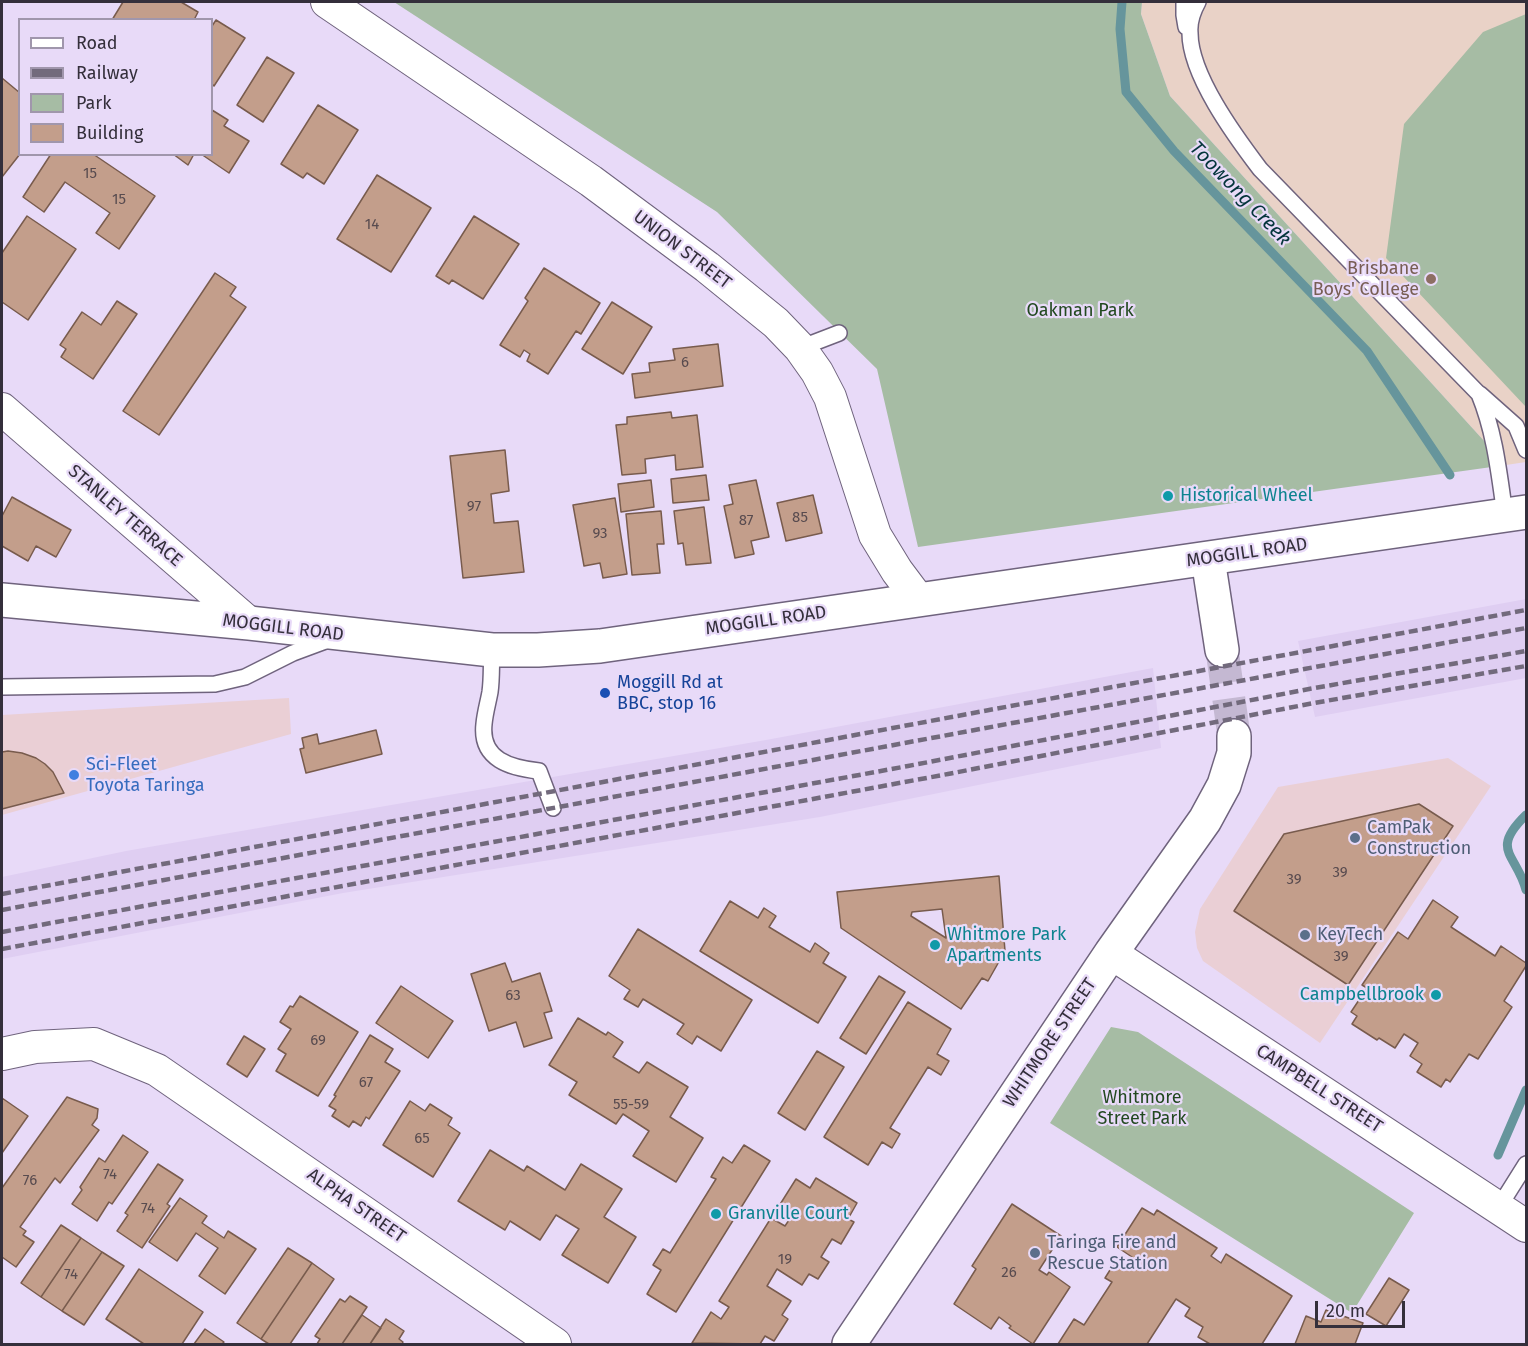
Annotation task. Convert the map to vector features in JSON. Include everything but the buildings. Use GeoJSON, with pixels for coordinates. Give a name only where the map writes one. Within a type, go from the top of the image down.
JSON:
{"type":"FeatureCollection","features":[{"type":"Feature","properties":{"kind":"main road","name":"MOGGILL ROAD"},"geometry":{"type":"LineString","coordinates":[[2,600],[249,623],[492,650],[538,650],[600,646],[1516,513]]}},
{"type":"Feature","properties":{"kind":"main road"},"geometry":{"type":"LineString","coordinates":[[1208,559],[1222,650]]}},
{"type":"Feature","properties":{"kind":"main road","name":"WHITMORE STREET"},"geometry":{"type":"LineString","coordinates":[[849,1344],[1111,953],[1205,820],[1224,785],[1234,753],[1234,736]]}},
{"type":"Feature","properties":{"kind":"street","name":"UNION STREET"},"geometry":{"type":"LineString","coordinates":[[327,2],[609,194],[716,274],[776,323],[800,348],[817,372],[830,397],[875,535],[897,571],[918,599]]}},
{"type":"Feature","properties":{"kind":"street","name":"STANLEY TERRACE"},"geometry":{"type":"LineString","coordinates":[[2,409],[249,623]]}},
{"type":"Feature","properties":{"kind":"street","name":"CAMPBELL STREET"},"geometry":{"type":"LineString","coordinates":[[1111,953],[1527,1226]]}},
{"type":"Feature","properties":{"kind":"street","name":"ALPHA STREET"},"geometry":{"type":"LineString","coordinates":[[2,1054],[35,1047],[94,1044],[157,1070],[555,1344]]}},
{"type":"Feature","properties":{"kind":"lane"},"geometry":{"type":"LineString","coordinates":[[1184,2],[1184,15],[1198,69],[1232,130],[1260,169],[1476,390],[1516,426],[1527,450]]}},
{"type":"Feature","properties":{"kind":"lane"},"geometry":{"type":"LineString","coordinates":[[1190,41],[1191,19],[1198,2]]}},
{"type":"Feature","properties":{"kind":"lane"},"geometry":{"type":"LineString","coordinates":[[800,348],[839,333]]}},
{"type":"Feature","properties":{"kind":"lane"},"geometry":{"type":"LineString","coordinates":[[1476,390],[1485,408],[1516,513]]}},
{"type":"Feature","properties":{"kind":"lane"},"geometry":{"type":"LineString","coordinates":[[2,687],[215,684],[245,677],[293,653],[342,635]]}},
{"type":"Feature","properties":{"kind":"lane"},"geometry":{"type":"LineString","coordinates":[[492,650],[490,689],[483,726],[484,741],[498,759],[513,768],[539,771],[553,808]]}},
{"type":"Feature","properties":{"kind":"lane"},"geometry":{"type":"LineString","coordinates":[[1499,1207],[1527,1164]]}},
{"type":"Feature","properties":{"kind":"shaded area","name":"Brisbane Boys' College"},"geometry":{"type":"Polygon","coordinates":[[[1142,2],[1526,2],[1526,462],[1506,465],[1170,96],[1141,14],[1142,2]]]}},
{"type":"Feature","properties":{"kind":"shaded area"},"geometry":{"type":"Polygon","coordinates":[[[1526,599],[1526,678],[1315,717],[1298,641],[1526,599]]]}},
{"type":"Feature","properties":{"kind":"shaded area"},"geometry":{"type":"Polygon","coordinates":[[[1153,668],[1161,748],[820,817],[343,893],[2,959],[2,877],[126,851],[766,740],[1153,668]]]}},
{"type":"Feature","properties":{"kind":"shaded area","name":"Sci-Fleet Toyota Taringa"},"geometry":{"type":"Polygon","coordinates":[[[289,698],[291,734],[2,815],[2,715],[289,698]]]}},
{"type":"Feature","properties":{"kind":"shaded area"},"geometry":{"type":"Polygon","coordinates":[[[1448,758],[1491,786],[1320,1043],[1203,961],[1197,948],[1195,932],[1200,909],[1278,787],[1448,758]]]}},
{"type":"Feature","properties":{"kind":"green space","name":"Oakman Park"},"geometry":{"type":"Polygon","coordinates":[[[394,2],[1142,2],[1141,14],[1170,96],[1506,465],[918,547],[877,369],[717,212],[394,2]]]}},
{"type":"Feature","properties":{"kind":"green space"},"geometry":{"type":"Polygon","coordinates":[[[1526,14],[1526,407],[1386,258],[1404,124],[1483,32],[1526,14]]]}},
{"type":"Feature","properties":{"kind":"green space","name":"Whitmore Street Park"},"geometry":{"type":"Polygon","coordinates":[[[1111,1027],[1138,1032],[1414,1213],[1352,1313],[1050,1123],[1111,1027]]]}},
{"type":"Feature","properties":{"kind":"waterway","name":"Toowong Creek"},"geometry":{"type":"LineString","coordinates":[[1122,2],[1120,29],[1126,92],[1174,151],[1367,351],[1450,475]]}},
{"type":"Feature","properties":{"kind":"waterway","name":"Toowong Creek"},"geometry":{"type":"LineString","coordinates":[[1526,815],[1515,827],[1507,845],[1526,890]]}},
{"type":"Feature","properties":{"kind":"waterway","name":"Toowong Creek"},"geometry":{"type":"LineString","coordinates":[[1498,1155],[1526,1090]]}},
{"type":"Feature","properties":{"kind":"tunnel"},"geometry":{"type":"LineString","coordinates":[[1222,650],[1234,736]]}},
{"type":"Feature","properties":{"kind":"railway"},"geometry":{"type":"LineString","coordinates":[[2,894],[1526,610]]}},
{"type":"Feature","properties":{"kind":"railway"},"geometry":{"type":"LineString","coordinates":[[2,910],[1526,628]]}},
{"type":"Feature","properties":{"kind":"railway"},"geometry":{"type":"LineString","coordinates":[[2,932],[908,766],[1309,689],[1526,651]]}},
{"type":"Feature","properties":{"kind":"railway"},"geometry":{"type":"LineString","coordinates":[[2,949],[948,774],[1314,703],[1526,666]]}},
{"type":"Feature","properties":{"kind":"place","name":"Brisbane Boys' College"},"geometry":{"type":"Point","coordinates":[1431,279]}},
{"type":"Feature","properties":{"kind":"place","name":"Historical Wheel"},"geometry":{"type":"Point","coordinates":[1168,496]}},
{"type":"Feature","properties":{"kind":"place","name":"Moggill Rd at BBC, stop 16"},"geometry":{"type":"Point","coordinates":[605,693]}},
{"type":"Feature","properties":{"kind":"place","name":"Sci-Fleet Toyota Taringa"},"geometry":{"type":"Point","coordinates":[74,775]}},
{"type":"Feature","properties":{"kind":"place","name":"CamPak Construction"},"geometry":{"type":"Point","coordinates":[1355,838]}},
{"type":"Feature","properties":{"kind":"place","name":"KeyTech"},"geometry":{"type":"Point","coordinates":[1305,935]}},
{"type":"Feature","properties":{"kind":"place","name":"Whitmore Park Apartments"},"geometry":{"type":"Point","coordinates":[935,945]}},
{"type":"Feature","properties":{"kind":"place","name":"Campbellbrook"},"geometry":{"type":"Point","coordinates":[1436,995]}},
{"type":"Feature","properties":{"kind":"place","name":"Granville Court"},"geometry":{"type":"Point","coordinates":[716,1214]}},
{"type":"Feature","properties":{"kind":"place","name":"Taringa Fire and Rescue Station"},"geometry":{"type":"Point","coordinates":[1035,1253]}}]}
